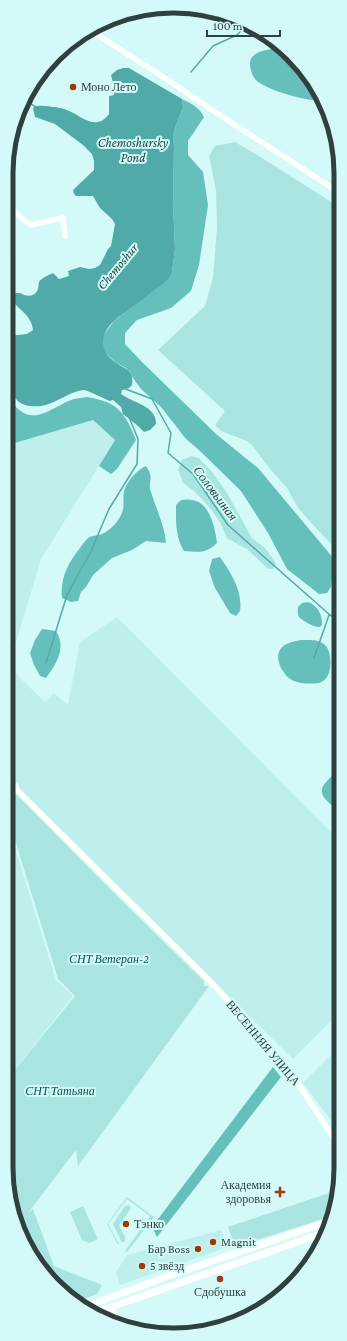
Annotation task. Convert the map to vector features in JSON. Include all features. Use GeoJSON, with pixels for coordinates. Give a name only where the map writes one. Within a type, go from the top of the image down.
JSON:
{"type":"FeatureCollection","features":[{"type":"Feature","properties":{"kind":"main road"},"geometry":{"type":"LineString","coordinates":[[91,1305],[163,1278],[324,1223]]}},
{"type":"Feature","properties":{"kind":"main road"},"geometry":{"type":"LineString","coordinates":[[102,1310],[319,1234]]}},
{"type":"Feature","properties":{"kind":"street"},"geometry":{"type":"LineString","coordinates":[[96,34],[334,189]]}},
{"type":"Feature","properties":{"kind":"street"},"geometry":{"type":"LineString","coordinates":[[13,210],[30,225],[63,218],[65,236]]}},
{"type":"Feature","properties":{"kind":"street","name":"ВЕСЕННЯЯ УЛИЦА"},"geometry":{"type":"LineString","coordinates":[[16,786],[18,790],[212,983],[292,1074],[334,1139]]}},
{"type":"Feature","properties":{"kind":"street"},"geometry":{"type":"LineString","coordinates":[[112,1307],[115,1317]]}},
{"type":"Feature","properties":{"kind":"shaded area"},"geometry":{"type":"Polygon","coordinates":[[[274,49],[287,60],[307,84],[316,100],[299,98],[278,92],[256,80],[253,77],[250,61],[252,57],[262,51],[274,49]]]}},
{"type":"Feature","properties":{"kind":"shaded area"},"geometry":{"type":"Polygon","coordinates":[[[182,99],[197,108],[204,117],[188,141],[188,155],[203,172],[208,205],[199,265],[191,291],[171,308],[137,320],[125,333],[125,344],[216,434],[258,468],[334,559],[331,587],[327,593],[319,594],[287,569],[268,533],[241,491],[186,439],[161,407],[141,389],[130,372],[126,368],[116,363],[106,353],[103,347],[103,336],[114,321],[172,272],[175,249],[173,137],[183,107],[182,99]]]}},
{"type":"Feature","properties":{"kind":"shaded area"},"geometry":{"type":"Polygon","coordinates":[[[87,397],[98,399],[113,405],[124,415],[128,422],[136,440],[117,469],[111,474],[99,466],[115,440],[93,420],[13,444],[13,404],[24,413],[35,415],[41,414],[76,399],[87,397]]]}},
{"type":"Feature","properties":{"kind":"shaded area"},"geometry":{"type":"Polygon","coordinates":[[[93,420],[115,440],[41,559],[13,652],[13,444],[93,420]]]}},
{"type":"Feature","properties":{"kind":"shaded area"},"geometry":{"type":"Polygon","coordinates":[[[146,466],[150,473],[150,489],[163,526],[166,543],[146,541],[132,550],[112,558],[93,575],[86,587],[81,592],[78,601],[71,602],[62,598],[62,584],[72,559],[88,538],[105,533],[120,517],[123,510],[124,491],[127,483],[139,470],[146,466]]]}},
{"type":"Feature","properties":{"kind":"shaded area"},"geometry":{"type":"Polygon","coordinates":[[[181,500],[197,502],[203,505],[210,516],[215,530],[217,543],[206,551],[184,551],[181,546],[176,522],[176,505],[181,500]]]}},
{"type":"Feature","properties":{"kind":"shaded area"},"geometry":{"type":"Polygon","coordinates":[[[220,557],[232,576],[240,596],[240,611],[236,616],[230,613],[215,588],[209,571],[212,559],[220,557]]]}},
{"type":"Feature","properties":{"kind":"shaded area"},"geometry":{"type":"Polygon","coordinates":[[[308,602],[317,608],[320,614],[322,625],[320,627],[309,624],[298,616],[298,607],[302,603],[308,602]]]}},
{"type":"Feature","properties":{"kind":"shaded area"},"geometry":{"type":"Polygon","coordinates":[[[117,617],[334,835],[334,1018],[293,1059],[16,786],[13,791],[13,667],[17,675],[45,702],[54,693],[68,705],[80,642],[117,617]]]}},
{"type":"Feature","properties":{"kind":"shaded area"},"geometry":{"type":"Polygon","coordinates":[[[42,629],[56,631],[60,644],[59,656],[46,678],[40,676],[30,653],[35,640],[42,629]]]}},
{"type":"Feature","properties":{"kind":"shaded area"},"geometry":{"type":"Polygon","coordinates":[[[302,640],[319,641],[327,647],[329,651],[329,674],[320,683],[306,684],[294,681],[285,674],[281,668],[278,655],[282,647],[291,642],[302,640]]]}},
{"type":"Feature","properties":{"kind":"shaded area"},"geometry":{"type":"Polygon","coordinates":[[[334,774],[334,807],[322,794],[323,786],[334,774]]]}},
{"type":"Feature","properties":{"kind":"shaded area"},"geometry":{"type":"Polygon","coordinates":[[[13,841],[56,980],[73,996],[13,1072],[13,841]]]}},
{"type":"Feature","properties":{"kind":"shaded area"},"geometry":{"type":"Polygon","coordinates":[[[334,1052],[334,1118],[331,1121],[303,1083],[334,1052]]]}},
{"type":"Feature","properties":{"kind":"shaded area"},"geometry":{"type":"Polygon","coordinates":[[[273,1067],[281,1077],[157,1237],[154,1231],[158,1219],[273,1067]]]}},
{"type":"Feature","properties":{"kind":"shaded area"},"geometry":{"type":"Polygon","coordinates":[[[221,1230],[228,1247],[120,1285],[116,1272],[127,1255],[221,1230]]]}},
{"type":"Feature","properties":{"kind":"green space"},"geometry":{"type":"Polygon","coordinates":[[[235,142],[334,204],[334,547],[298,508],[287,488],[252,445],[247,441],[221,431],[215,425],[225,411],[158,350],[205,306],[213,278],[217,228],[216,190],[209,156],[215,146],[235,142]]]}},
{"type":"Feature","properties":{"kind":"green space"},"geometry":{"type":"Polygon","coordinates":[[[191,456],[199,458],[213,473],[227,493],[252,538],[265,548],[276,563],[273,569],[268,569],[248,550],[227,538],[220,522],[209,507],[194,491],[183,483],[178,469],[182,460],[191,456]]]}},
{"type":"Feature","properties":{"kind":"green space"},"geometry":{"type":"Polygon","coordinates":[[[15,793],[204,981],[204,986],[209,986],[78,1166],[76,1150],[28,1213],[33,1209],[54,1266],[102,1285],[97,1294],[82,1300],[60,1281],[40,1257],[25,1229],[18,1209],[14,1188],[13,1072],[75,996],[58,979],[13,833],[13,795],[15,793]]]}},
{"type":"Feature","properties":{"kind":"green space"},"geometry":{"type":"Polygon","coordinates":[[[332,1192],[325,1218],[232,1248],[233,1241],[228,1227],[332,1192]]]}},
{"type":"Feature","properties":{"kind":"green space"},"geometry":{"type":"Polygon","coordinates":[[[127,1197],[154,1217],[127,1252],[125,1251],[150,1216],[127,1199],[108,1224],[119,1244],[118,1245],[107,1224],[127,1197]]]}},
{"type":"Feature","properties":{"kind":"green space"},"geometry":{"type":"Polygon","coordinates":[[[128,1205],[131,1207],[130,1210],[119,1225],[125,1237],[125,1241],[122,1243],[113,1224],[125,1206],[128,1205]]]}},
{"type":"Feature","properties":{"kind":"green space"},"geometry":{"type":"Polygon","coordinates":[[[83,1206],[98,1239],[89,1243],[82,1240],[70,1212],[83,1206]]]}},
{"type":"Feature","properties":{"kind":"water","name":"Chemoshursky Pond"},"geometry":{"type":"Polygon","coordinates":[[[129,68],[182,99],[183,107],[173,137],[175,249],[172,272],[163,284],[109,326],[103,343],[106,353],[110,358],[128,371],[132,376],[132,385],[129,388],[122,390],[121,394],[149,409],[153,413],[156,424],[150,430],[144,432],[123,414],[121,407],[113,400],[110,401],[84,390],[77,391],[52,403],[39,406],[20,403],[13,394],[13,336],[27,334],[33,330],[29,318],[14,303],[13,296],[16,293],[27,296],[33,295],[38,290],[40,281],[53,273],[59,279],[69,276],[68,271],[80,267],[89,269],[95,268],[100,265],[111,246],[115,224],[112,219],[100,208],[93,196],[76,196],[74,194],[73,190],[94,170],[92,154],[83,145],[55,124],[35,117],[33,108],[36,106],[45,106],[59,108],[67,110],[89,121],[99,122],[109,114],[109,96],[114,95],[111,75],[117,70],[129,68]]]}},
{"type":"Feature","properties":{"kind":"waterway","name":"Chemoshur"},"geometry":{"type":"LineString","coordinates":[[191,72],[213,46],[237,35],[242,29]]}},
{"type":"Feature","properties":{"kind":"waterway"},"geometry":{"type":"LineString","coordinates":[[30,103],[36,107]]}},
{"type":"Feature","properties":{"kind":"waterway","name":"Соловьиная"},"geometry":{"type":"LineString","coordinates":[[123,388],[152,399],[171,433],[168,453],[193,474],[228,525],[334,617]]}},
{"type":"Feature","properties":{"kind":"waterway"},"geometry":{"type":"LineString","coordinates":[[46,663],[67,595],[91,551],[109,509],[137,464],[138,439],[129,417]]}},
{"type":"Feature","properties":{"kind":"waterway"},"geometry":{"type":"LineString","coordinates":[[314,658],[329,615]]}},
{"type":"Feature","properties":{"kind":"place","name":"Моно Лето"},"geometry":{"type":"Point","coordinates":[73,87]}},
{"type":"Feature","properties":{"kind":"place","name":"Академия здоровья"},"geometry":{"type":"Point","coordinates":[280,1192]}},
{"type":"Feature","properties":{"kind":"place","name":"Тэнко"},"geometry":{"type":"Point","coordinates":[126,1224]}},
{"type":"Feature","properties":{"kind":"place","name":"Magnit"},"geometry":{"type":"Point","coordinates":[213,1242]}},
{"type":"Feature","properties":{"kind":"place","name":"Бар Boss"},"geometry":{"type":"Point","coordinates":[198,1249]}},
{"type":"Feature","properties":{"kind":"place","name":"5 звёзд"},"geometry":{"type":"Point","coordinates":[142,1266]}},
{"type":"Feature","properties":{"kind":"place","name":"Сдобушка"},"geometry":{"type":"Point","coordinates":[220,1279]}},
{"type":"Feature","properties":{"kind":"park label","name":"СНТ Ветеран-2"},"geometry":{"type":"Point","coordinates":[109,959]}},
{"type":"Feature","properties":{"kind":"park label","name":"СНТ Татьяна"},"geometry":{"type":"Point","coordinates":[60,1091]}}]}
